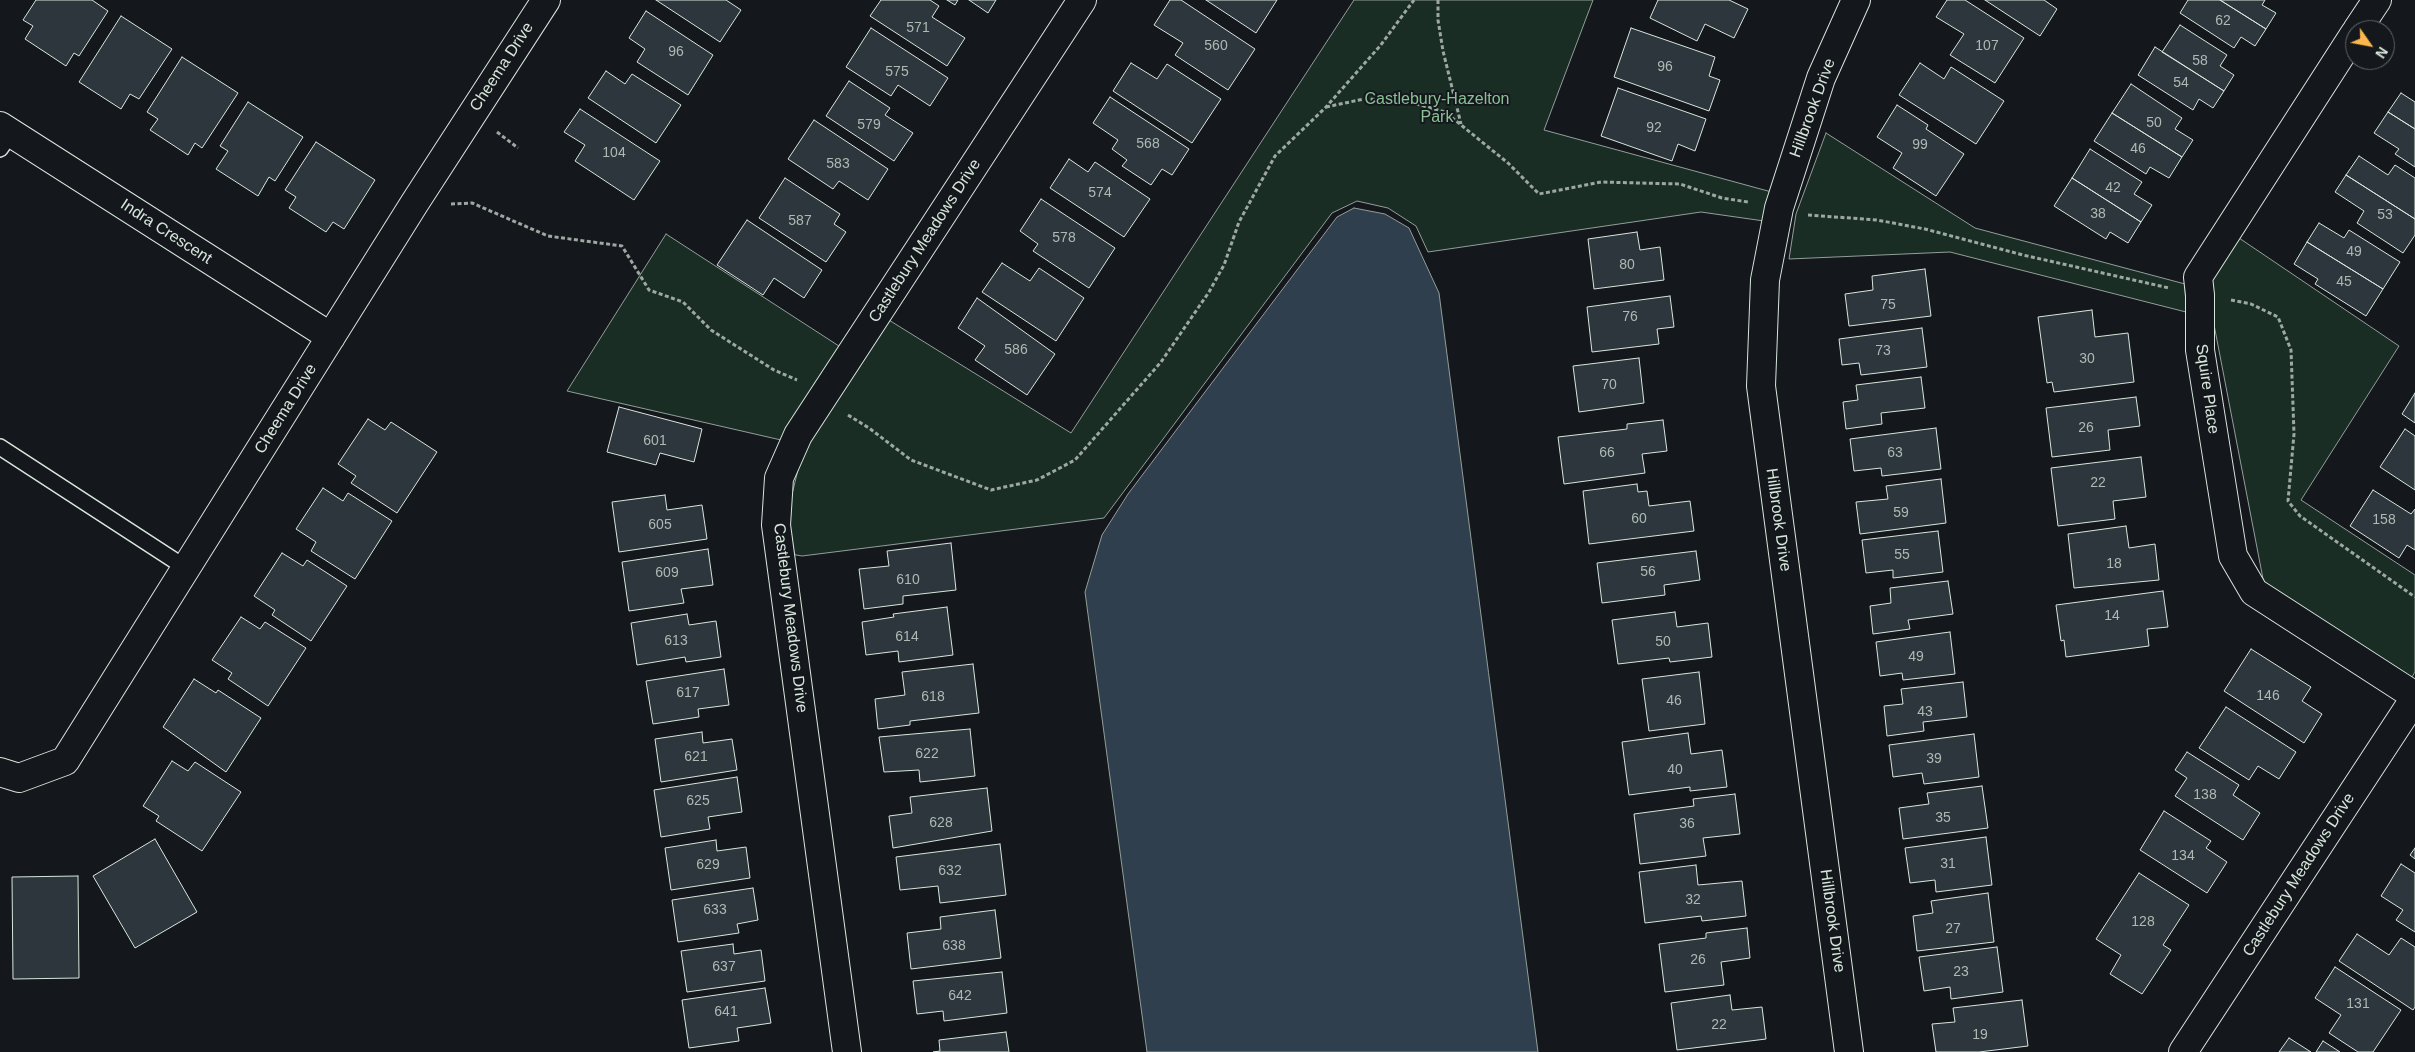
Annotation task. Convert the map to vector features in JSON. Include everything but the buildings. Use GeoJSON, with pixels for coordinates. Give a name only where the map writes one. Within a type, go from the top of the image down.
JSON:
{"type":"FeatureCollection","features":[{"type":"Feature","properties":{"kind":"street","name":"Cheema Drive"},"geometry":{"type":"LineString","coordinates":[[0,772],[19,778],[65,761],[414,204],[546,0]]}},
{"type":"Feature","properties":{"kind":"street","name":"Castlebury Meadows Drive"},"geometry":{"type":"LineString","coordinates":[[847,1052],[776,525],[779,478],[798,436],[1082,0]]}},
{"type":"Feature","properties":{"kind":"street","name":"Hillbrook Drive"},"geometry":{"type":"LineString","coordinates":[[1849,1052],[1761,386],[1764,280],[1779,208],[1821,78],[1856,0]]}},
{"type":"Feature","properties":{"kind":"street"},"geometry":{"type":"LineString","coordinates":[[2363,20],[2376,0]]}},
{"type":"Feature","properties":{"kind":"street","name":"Squire Place"},"geometry":{"type":"LineString","coordinates":[[2345,49],[2198,277],[2200,295],[2200,350],[2233,556],[2254,592],[2415,697]]}},
{"type":"Feature","properties":{"kind":"street","name":"Indra Crescent"},"geometry":{"type":"LineString","coordinates":[[4,136],[331,337]]}},
{"type":"Feature","properties":{"kind":"street","name":"Castlebury Meadows Drive"},"geometry":{"type":"LineString","coordinates":[[2182,1052],[2415,697]]}},
{"type":"Feature","properties":{"kind":"lane"},"geometry":{"type":"LineString","coordinates":[[0,447],[186,568]]}},
{"type":"Feature","properties":{"kind":"path"},"geometry":{"type":"LineString","coordinates":[[414,204],[472,203],[548,236],[622,246],[650,290],[683,302],[712,330],[735,346],[774,370],[794,378],[911,460],[991,490],[1037,480],[1075,460],[1161,362],[1209,292],[1224,265],[1239,222],[1275,156],[1326,107],[1380,46],[1414,0]]}},
{"type":"Feature","properties":{"kind":"path"},"geometry":{"type":"LineString","coordinates":[[1438,0],[1438,20],[1443,51],[1461,124]]}},
{"type":"Feature","properties":{"kind":"path"},"geometry":{"type":"LineString","coordinates":[[1326,107],[1364,99],[1403,100],[1445,112],[1508,163],[1539,194],[1601,182],[1680,184],[1722,198],[1807,215],[1877,220],[1925,229],[2014,253],[2200,295],[2251,304],[2278,317],[2291,350],[2294,434],[2288,501],[2300,516],[2415,597]]}},
{"type":"Feature","properties":{"kind":"green space","name":"Castlebury-Hazelton Park"},"geometry":{"type":"Polygon","coordinates":[[[1354,0],[1593,0],[1544,130],[1779,194],[1771,222],[1701,212],[1428,252],[1416,226],[1388,208],[1357,201],[1332,213],[1104,518],[802,556],[785,553],[784,527],[807,433],[884,317],[1071,433],[1354,0]]]}},
{"type":"Feature","properties":{"kind":"green space"},"geometry":{"type":"Polygon","coordinates":[[[1826,133],[1975,228],[2185,284],[2186,312],[1950,252],[1789,259],[1796,214],[1826,133]]]}},
{"type":"Feature","properties":{"kind":"green space"},"geometry":{"type":"Polygon","coordinates":[[[666,234],[842,348],[781,440],[567,391],[666,234]]]}},
{"type":"Feature","properties":{"kind":"green space"},"geometry":{"type":"Polygon","coordinates":[[[2239,238],[2399,346],[2301,500],[2415,575],[2415,672],[2410,680],[2264,584],[2205,278],[2239,238]]]}},
{"type":"Feature","properties":{"kind":"water"},"geometry":{"type":"Polygon","coordinates":[[[1354,208],[1385,214],[1409,228],[1439,293],[1538,1052],[1147,1052],[1085,592],[1102,535],[1128,494],[1337,217],[1354,208]]]}}]}
